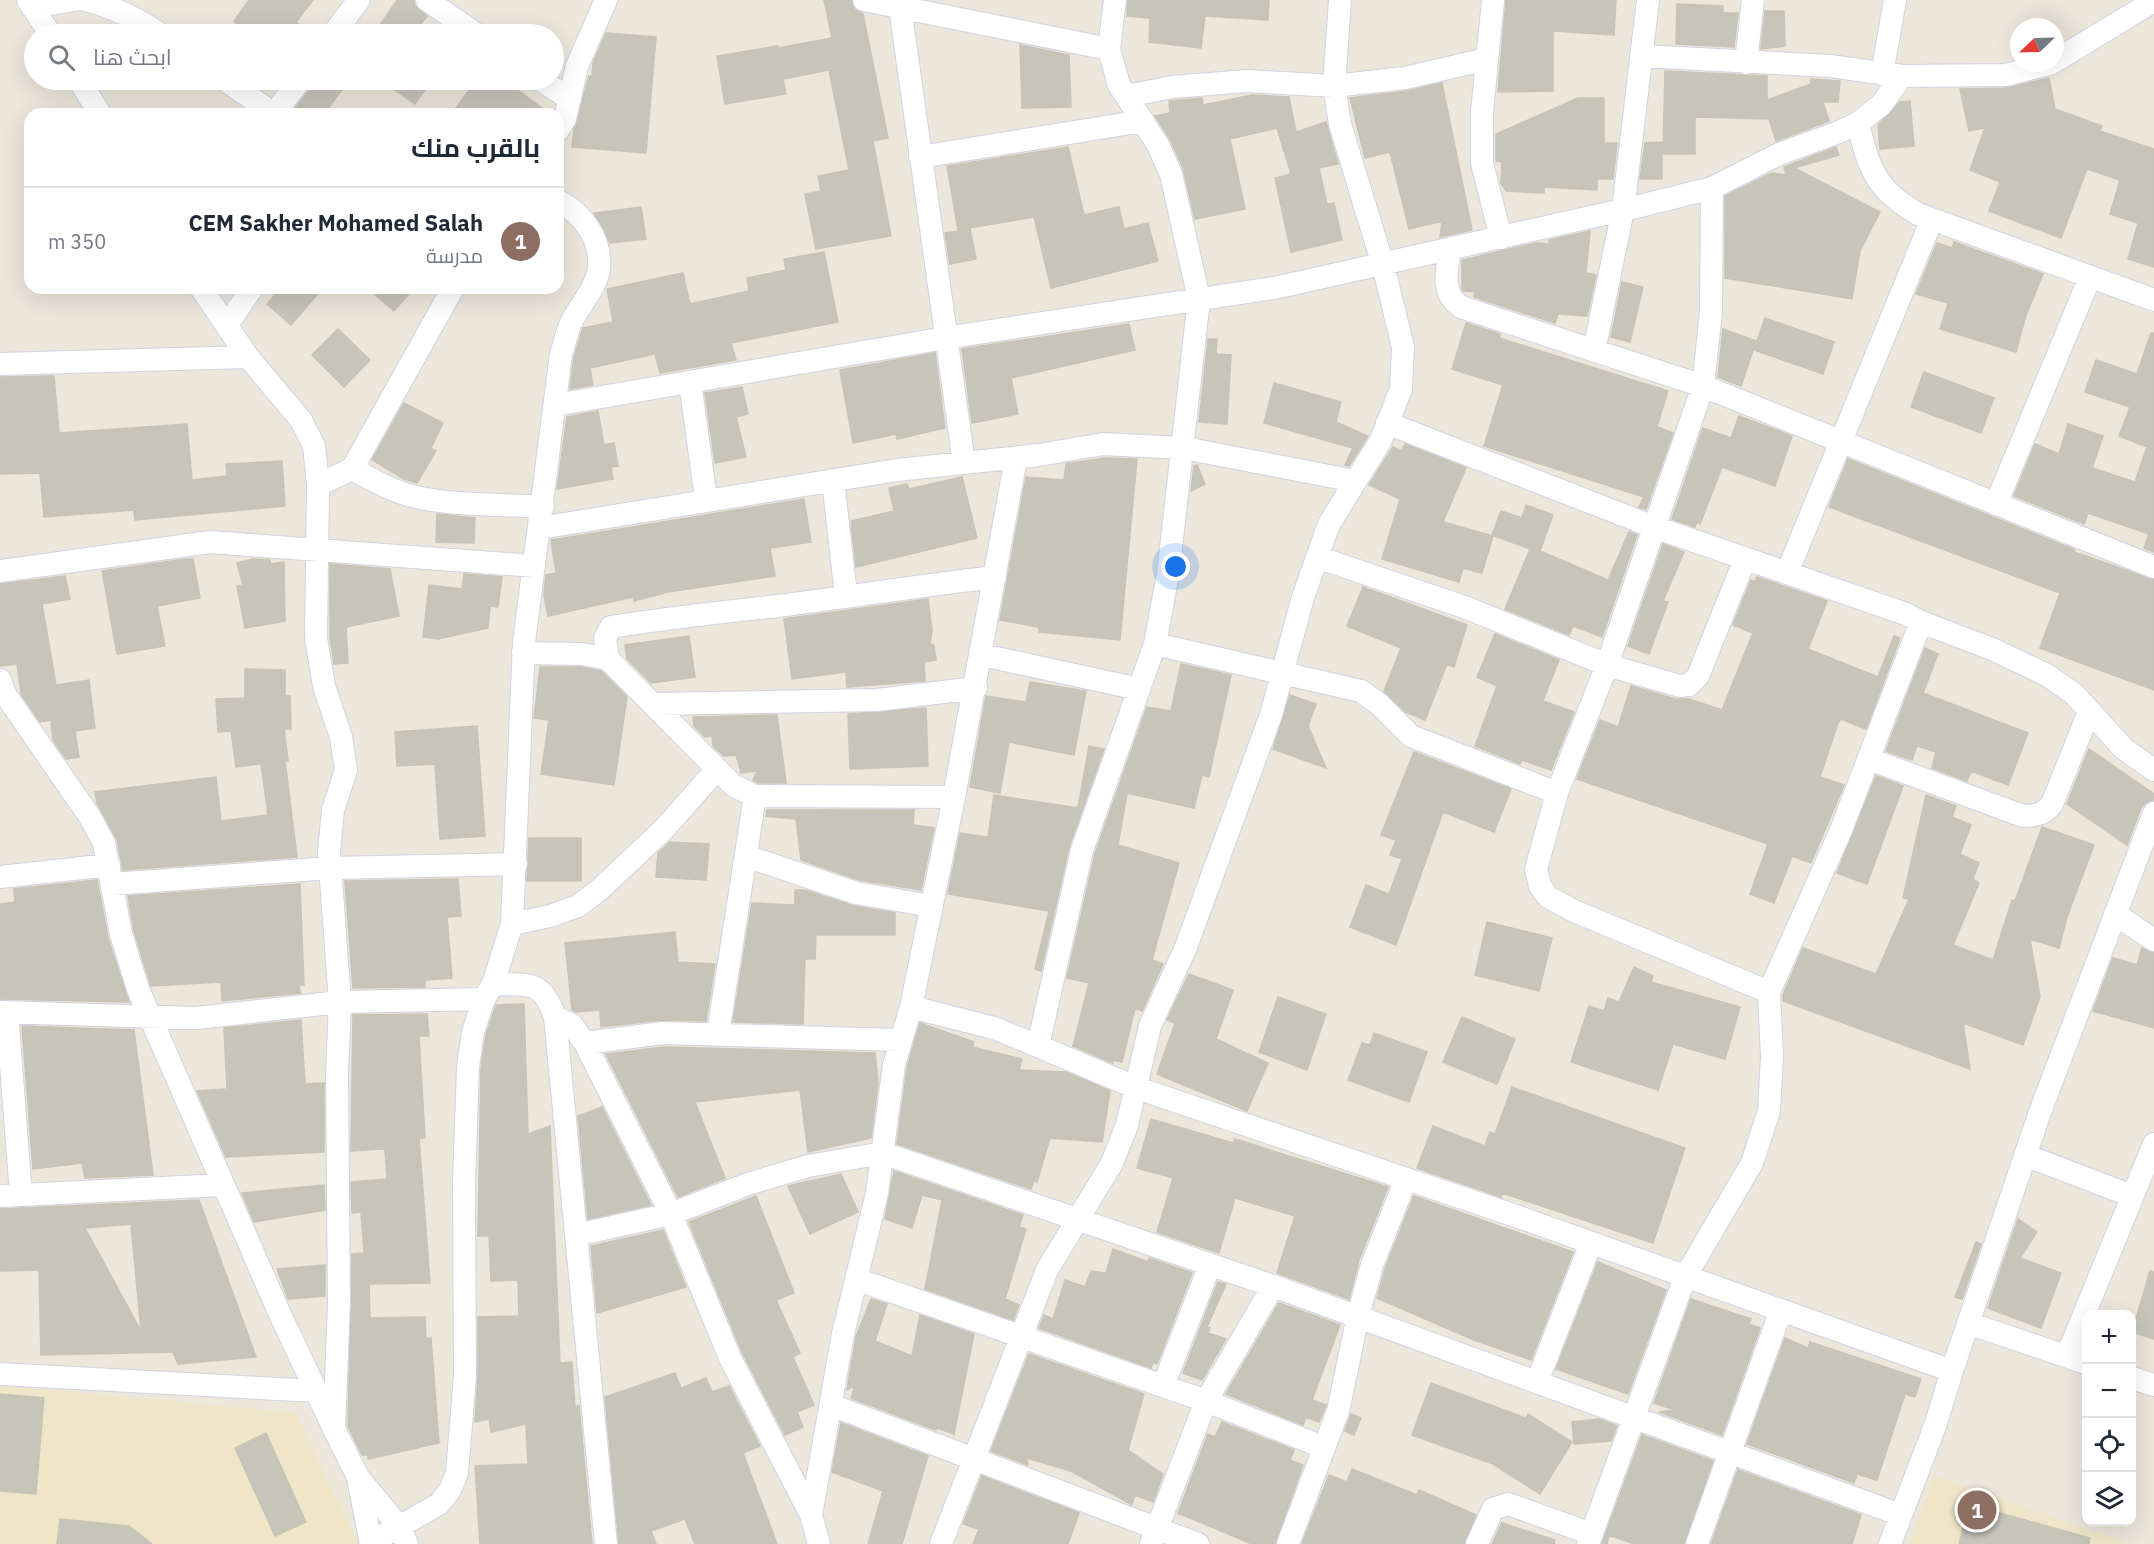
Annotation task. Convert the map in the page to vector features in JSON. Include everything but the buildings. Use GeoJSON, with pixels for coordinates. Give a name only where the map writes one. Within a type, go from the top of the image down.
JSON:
{"type":"FeatureCollection","features":[{"type":"Feature","properties":{"kind":"street"},"geometry":{"type":"LineString","coordinates":[[44,24],[30,3],[75,0]]}},
{"type":"Feature","properties":{"kind":"street"},"geometry":{"type":"LineString","coordinates":[[86,0],[106,5],[146,24]]}},
{"type":"Feature","properties":{"kind":"street"},"geometry":{"type":"LineString","coordinates":[[341,24],[359,0]]}},
{"type":"Feature","properties":{"kind":"street"},"geometry":{"type":"LineString","coordinates":[[426,0],[461,24]]}},
{"type":"Feature","properties":{"kind":"street"},"geometry":{"type":"LineString","coordinates":[[564,121],[577,66],[606,0]]}},
{"type":"Feature","properties":{"kind":"street"},"geometry":{"type":"LineString","coordinates":[[864,0],[1109,49]]}},
{"type":"Feature","properties":{"kind":"street"},"geometry":{"type":"LineString","coordinates":[[1038,1046],[1082,850],[1155,644],[1168,573],[1184,448],[1199,299],[1170,174],[1158,145],[1119,85],[1109,49],[1115,0]]}},
{"type":"Feature","properties":{"kind":"street"},"geometry":{"type":"LineString","coordinates":[[941,1544],[1047,1270],[1063,1240],[1079,1220],[1112,1163],[1127,1125],[1150,1026],[1186,947],[1283,675],[1303,597],[1329,524],[1381,440],[1401,389],[1403,347],[1383,265],[1340,124],[1334,86],[1340,0]]}},
{"type":"Feature","properties":{"kind":"street"},"geometry":{"type":"LineString","coordinates":[[1493,0],[1482,112],[1482,163],[1501,238]]}},
{"type":"Feature","properties":{"kind":"street"},"geometry":{"type":"LineString","coordinates":[[1594,351],[1623,210],[1648,0]]}},
{"type":"Feature","properties":{"kind":"street"},"geometry":{"type":"LineString","coordinates":[[1746,63],[1753,0]]}},
{"type":"Feature","properties":{"kind":"street"},"geometry":{"type":"LineString","coordinates":[[555,405],[945,338],[1279,287],[1712,188],[1779,154],[1858,123],[1881,105],[1892,75],[1895,0]]}},
{"type":"Feature","properties":{"kind":"street"},"geometry":{"type":"LineString","coordinates":[[2064,55],[2154,1]]}},
{"type":"Feature","properties":{"kind":"street"},"geometry":{"type":"LineString","coordinates":[[900,7],[964,463]]}},
{"type":"Feature","properties":{"kind":"street"},"geometry":{"type":"LineString","coordinates":[[1641,56],[1830,66],[1892,75],[2006,75],[2017,72]]}},
{"type":"Feature","properties":{"kind":"street"},"geometry":{"type":"LineString","coordinates":[[1127,96],[1172,87],[1247,81],[1334,86],[1405,78],[1487,59]]}},
{"type":"Feature","properties":{"kind":"street"},"geometry":{"type":"LineString","coordinates":[[85,90],[96,108]]}},
{"type":"Feature","properties":{"kind":"street"},"geometry":{"type":"LineString","coordinates":[[239,90],[265,108]]}},
{"type":"Feature","properties":{"kind":"street"},"geometry":{"type":"LineString","coordinates":[[279,108],[292,90]]}},
{"type":"Feature","properties":{"kind":"street"},"geometry":{"type":"LineString","coordinates":[[556,90],[570,99]]}},
{"type":"Feature","properties":{"kind":"street"},"geometry":{"type":"LineString","coordinates":[[920,157],[1143,122]]}},
{"type":"Feature","properties":{"kind":"street"},"geometry":{"type":"LineString","coordinates":[[1858,123],[1865,150],[1881,187],[1898,202],[1932,219],[2154,300]]}},
{"type":"Feature","properties":{"kind":"street"},"geometry":{"type":"LineString","coordinates":[[1712,188],[1712,312],[1703,386],[1607,664],[1557,792],[1536,869],[1539,886],[1548,897],[1574,911],[1769,992]]}},
{"type":"Feature","properties":{"kind":"street"},"geometry":{"type":"LineString","coordinates":[[358,1477],[370,1543],[404,1536],[439,1504],[450,1490],[456,1473],[465,1376],[464,1182],[468,1067],[473,1032],[512,924],[523,653],[561,354],[572,320],[599,270],[597,247],[587,225],[571,207],[564,204]]}},
{"type":"Feature","properties":{"kind":"street"},"geometry":{"type":"LineString","coordinates":[[1787,573],[1932,219]]}},
{"type":"Feature","properties":{"kind":"street"},"geometry":{"type":"LineString","coordinates":[[1450,249],[1447,292],[1452,301],[1461,308],[1703,386],[2154,567]]}},
{"type":"Feature","properties":{"kind":"street"},"geometry":{"type":"LineString","coordinates":[[1996,504],[2090,277]]}},
{"type":"Feature","properties":{"kind":"street"},"geometry":{"type":"LineString","coordinates":[[205,294],[248,357],[302,420],[314,446],[318,485],[316,638],[324,686],[341,737],[346,770],[333,810],[330,868],[340,1002],[337,1075],[339,1304],[334,1429]]}},
{"type":"Feature","properties":{"kind":"street"},"geometry":{"type":"LineString","coordinates":[[226,325],[248,294]]}},
{"type":"Feature","properties":{"kind":"street"},"geometry":{"type":"LineString","coordinates":[[318,485],[352,469],[450,294]]}},
{"type":"Feature","properties":{"kind":"street"},"geometry":{"type":"LineString","coordinates":[[0,364],[248,357]]}},
{"type":"Feature","properties":{"kind":"street"},"geometry":{"type":"LineString","coordinates":[[690,382],[706,499]]}},
{"type":"Feature","properties":{"kind":"street"},"geometry":{"type":"LineString","coordinates":[[1387,423],[1654,528],[1906,614],[1992,649],[2047,675],[2074,694],[2124,749],[2154,770]]}},
{"type":"Feature","properties":{"kind":"street"},"geometry":{"type":"LineString","coordinates":[[352,469],[383,486],[414,497],[541,517],[706,499],[833,480],[1016,458],[1103,444],[1184,448],[1355,481]]}},
{"type":"Feature","properties":{"kind":"street"},"geometry":{"type":"LineString","coordinates":[[811,1515],[843,1334],[877,1193],[899,1040],[911,1007],[982,655],[1016,458]]}},
{"type":"Feature","properties":{"kind":"street"},"geometry":{"type":"LineString","coordinates":[[833,480],[846,595]]}},
{"type":"Feature","properties":{"kind":"street"},"geometry":{"type":"LineString","coordinates":[[0,572],[210,542],[534,566]]}},
{"type":"Feature","properties":{"kind":"street"},"geometry":{"type":"LineString","coordinates":[[1317,557],[1467,608],[1607,664],[1680,686],[1689,685],[1698,676],[1744,559]]}},
{"type":"Feature","properties":{"kind":"street"},"geometry":{"type":"LineString","coordinates":[[608,659],[605,638],[611,627],[995,577]]}},
{"type":"Feature","properties":{"kind":"street"},"geometry":{"type":"LineString","coordinates":[[1478,1544],[1493,1509],[1508,1504],[1590,1539],[1685,1277],[1752,1163],[1769,1111],[1772,1057],[1769,992],[1841,830],[1922,622]]}},
{"type":"Feature","properties":{"kind":"street"},"geometry":{"type":"LineString","coordinates":[[1155,644],[1361,691],[1379,704],[1411,736],[1557,792]]}},
{"type":"Feature","properties":{"kind":"street"},"geometry":{"type":"LineString","coordinates":[[523,653],[582,654],[608,659],[734,786],[755,796],[954,797]]}},
{"type":"Feature","properties":{"kind":"street"},"geometry":{"type":"LineString","coordinates":[[982,655],[1139,689]]}},
{"type":"Feature","properties":{"kind":"street"},"geometry":{"type":"LineString","coordinates":[[0,680],[11,703],[90,817],[104,843],[122,934],[138,989],[223,1185],[334,1429],[358,1477],[404,1536]]}},
{"type":"Feature","properties":{"kind":"street"},"geometry":{"type":"LineString","coordinates":[[655,704],[877,700],[975,688]]}},
{"type":"Feature","properties":{"kind":"street"},"geometry":{"type":"LineString","coordinates":[[1869,759],[2023,816],[2033,816],[2047,811],[2052,804],[2089,712]]}},
{"type":"Feature","properties":{"kind":"street"},"geometry":{"type":"LineString","coordinates":[[512,924],[550,916],[578,906],[599,890],[664,829],[717,769]]}},
{"type":"Feature","properties":{"kind":"street"},"geometry":{"type":"LineString","coordinates":[[718,1034],[755,796]]}},
{"type":"Feature","properties":{"kind":"street"},"geometry":{"type":"LineString","coordinates":[[1890,1544],[1941,1411],[1952,1371],[2025,1155],[2154,813]]}},
{"type":"Feature","properties":{"kind":"street"},"geometry":{"type":"LineString","coordinates":[[746,856],[856,893],[932,906]]}},
{"type":"Feature","properties":{"kind":"street"},"geometry":{"type":"LineString","coordinates":[[0,877],[516,864]]}},
{"type":"Feature","properties":{"kind":"street"},"geometry":{"type":"LineString","coordinates":[[2115,914],[2154,940]]}},
{"type":"Feature","properties":{"kind":"street"},"geometry":{"type":"LineString","coordinates":[[223,1185],[10,1195],[4,1012],[196,1018],[340,1002],[488,991],[535,985],[544,993],[555,1017],[606,1544]]}},
{"type":"Feature","properties":{"kind":"street"},"geometry":{"type":"LineString","coordinates":[[911,1007],[994,1028],[1137,1088],[1591,1243],[1952,1371]]}},
{"type":"Feature","properties":{"kind":"street"},"geometry":{"type":"LineString","coordinates":[[555,1017],[572,1025],[585,1043],[671,1214],[730,1358],[811,1515],[819,1544]]}},
{"type":"Feature","properties":{"kind":"street"},"geometry":{"type":"LineString","coordinates":[[585,1043],[663,1033],[899,1040]]}},
{"type":"Feature","properties":{"kind":"street"},"geometry":{"type":"LineString","coordinates":[[1968,1323],[2077,1360],[2132,1196],[2154,1144]]}},
{"type":"Feature","properties":{"kind":"street"},"geometry":{"type":"LineString","coordinates":[[576,1235],[671,1214],[748,1184],[798,1169],[883,1153],[1358,1316],[1901,1515]]}},
{"type":"Feature","properties":{"kind":"street"},"geometry":{"type":"LineString","coordinates":[[2025,1155],[2132,1196]]}},
{"type":"Feature","properties":{"kind":"street"},"geometry":{"type":"LineString","coordinates":[[1288,1544],[1338,1411],[1358,1316],[1372,1265],[1406,1179]]}},
{"type":"Feature","properties":{"kind":"street"},"geometry":{"type":"LineString","coordinates":[[1537,1382],[1591,1243]]}},
{"type":"Feature","properties":{"kind":"street"},"geometry":{"type":"LineString","coordinates":[[1162,1386],[1210,1265]]}},
{"type":"Feature","properties":{"kind":"street"},"geometry":{"type":"LineString","coordinates":[[856,1279],[1206,1401],[1323,1447]]}},
{"type":"Feature","properties":{"kind":"street"},"geometry":{"type":"LineString","coordinates":[[1154,1536],[1206,1401],[1273,1286]]}},
{"type":"Feature","properties":{"kind":"street"},"geometry":{"type":"LineString","coordinates":[[1697,1544],[1781,1310]]}},
{"type":"Feature","properties":{"kind":"street"},"geometry":{"type":"LineString","coordinates":[[0,1374],[316,1391]]}},
{"type":"Feature","properties":{"kind":"street"},"geometry":{"type":"LineString","coordinates":[[2136,1379],[2154,1385]]}},
{"type":"Feature","properties":{"kind":"street"},"geometry":{"type":"LineString","coordinates":[[831,1405],[974,1458],[1154,1536],[1198,1544]]}},
{"type":"Feature","properties":{"kind":"shaded area"},"geometry":{"type":"Polygon","coordinates":[[[0,1385],[295,1413],[359,1544],[0,1544],[0,1385]]]}},
{"type":"Feature","properties":{"kind":"shaded area"},"geometry":{"type":"Polygon","coordinates":[[[1934,1475],[2129,1544],[1909,1544],[1934,1475]]]}},
{"type":"Feature","properties":{"kind":"place","name":"CEM Sakher Mohamed Salah"},"geometry":{"type":"Point","coordinates":[1977,1510]}}]}
